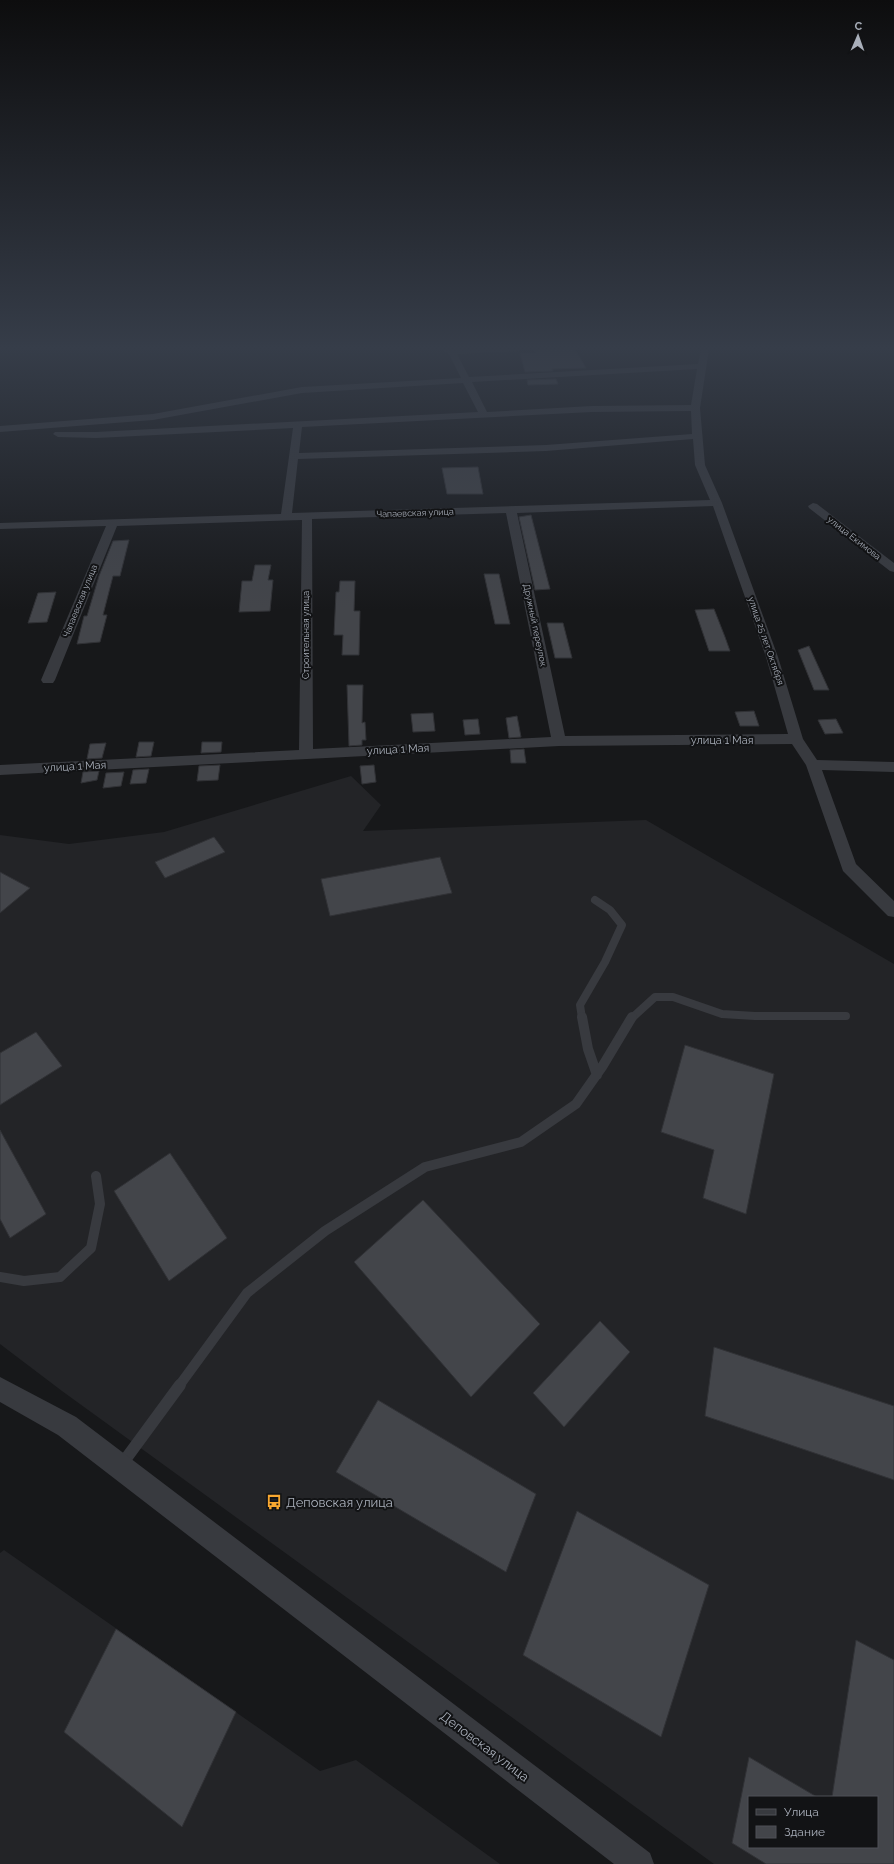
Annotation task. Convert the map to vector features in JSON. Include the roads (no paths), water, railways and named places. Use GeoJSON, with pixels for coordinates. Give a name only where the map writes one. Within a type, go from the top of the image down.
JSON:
{"type":"FeatureCollection","features":[{"type":"Feature","properties":{"kind":"street"},"geometry":{"type":"LineString","coordinates":[[286,517],[296,436]]}},
{"type":"Feature","properties":{"kind":"street"},"geometry":{"type":"LineString","coordinates":[[293,456],[394,455],[610,445],[698,436]]}},
{"type":"Feature","properties":{"kind":"street","name":"улица 25 лет Октября"},"geometry":{"type":"LineString","coordinates":[[698,436],[700,465],[717,503],[772,657],[796,740],[813,765],[849,867],[894,911]]}},
{"type":"Feature","properties":{"kind":"street","name":"Чапаевская улица"},"geometry":{"type":"LineString","coordinates":[[0,526],[717,503]]}},
{"type":"Feature","properties":{"kind":"street","name":"улица Екимова"},"geometry":{"type":"LineString","coordinates":[[813,506],[894,569]]}},
{"type":"Feature","properties":{"kind":"street","name":"Дружный переулок"},"geometry":{"type":"LineString","coordinates":[[511,510],[560,740]]}},
{"type":"Feature","properties":{"kind":"street","name":"Строительная улица"},"geometry":{"type":"LineString","coordinates":[[306,754],[307,516]]}},
{"type":"Feature","properties":{"kind":"street","name":"Чапаевская улица"},"geometry":{"type":"LineString","coordinates":[[48,680],[113,523]]}},
{"type":"Feature","properties":{"kind":"street","name":"улица 1 Мая"},"geometry":{"type":"LineString","coordinates":[[0,770],[560,740],[796,740]]}},
{"type":"Feature","properties":{"kind":"street"},"geometry":{"type":"LineString","coordinates":[[813,765],[894,767]]}},
{"type":"Feature","properties":{"kind":"street","name":"Деповская улица"},"geometry":{"type":"LineString","coordinates":[[0,1390],[67,1426],[639,1864]]}},
{"type":"Feature","properties":{"kind":"lane"},"geometry":{"type":"LineString","coordinates":[[595,900],[610,910],[622,925],[605,962],[580,1005],[588,1050],[596,1075]]}},
{"type":"Feature","properties":{"kind":"lane"},"geometry":{"type":"LineString","coordinates":[[120,1466],[247,1293],[326,1231],[425,1167],[521,1142],[576,1104],[633,1016],[655,998],[673,997],[722,1014],[755,1016],[846,1016]]}},
{"type":"Feature","properties":{"kind":"lane"},"geometry":{"type":"LineString","coordinates":[[0,1277],[24,1281],[60,1277],[91,1248],[100,1204],[96,1176]]}},
{"type":"Feature","properties":{"kind":"place","name":"Деповская улица"},"geometry":{"type":"Point","coordinates":[274,1502]}}]}
